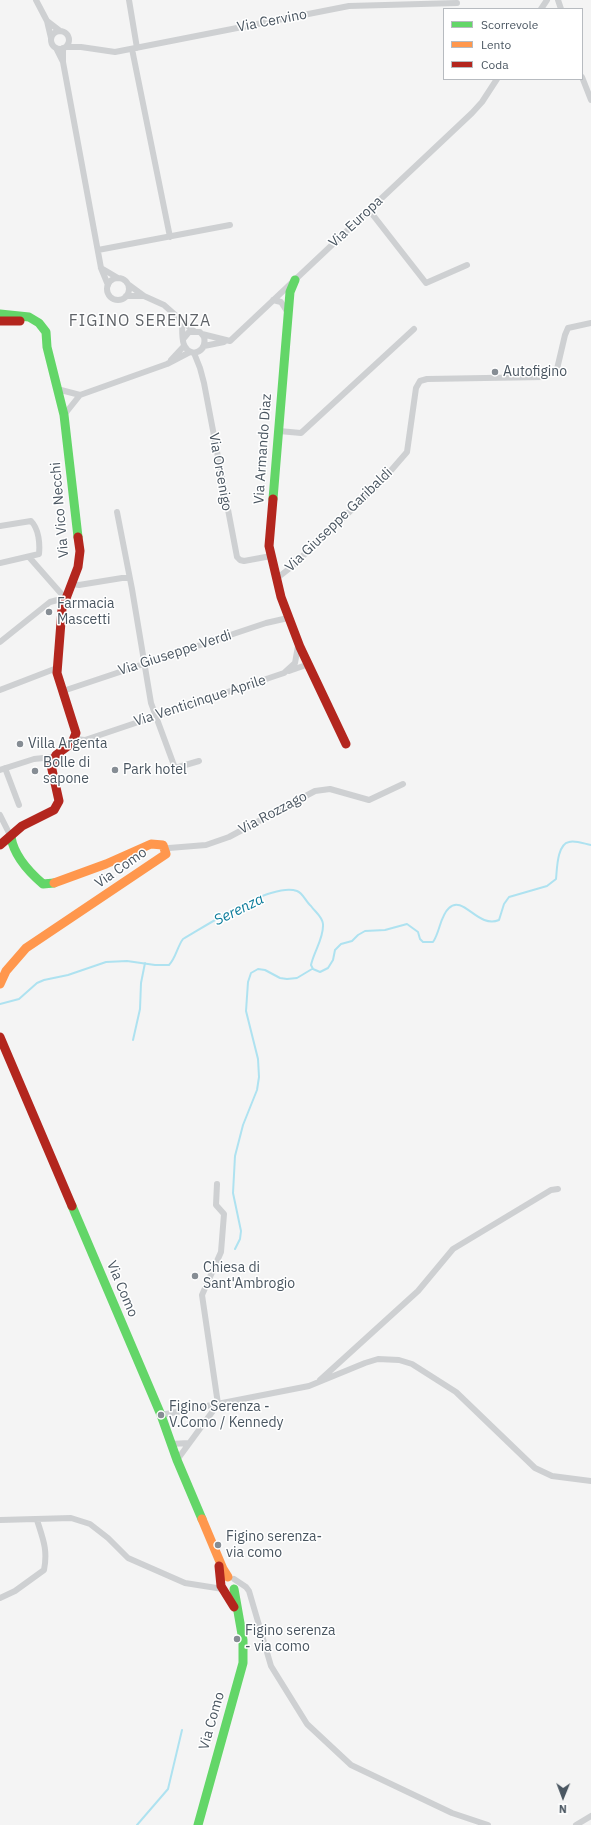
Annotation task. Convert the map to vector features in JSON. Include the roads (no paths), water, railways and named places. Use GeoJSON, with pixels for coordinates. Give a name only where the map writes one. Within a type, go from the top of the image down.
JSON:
{"type":"FeatureCollection","features":[{"type":"Feature","properties":{"kind":"street"},"geometry":{"type":"LineString","coordinates":[[36,0],[47,21],[51,42],[56,48],[63,62],[101,268],[108,285],[108,292],[112,297],[118,300],[126,296],[144,296]]}},
{"type":"Feature","properties":{"kind":"street"},"geometry":{"type":"LineString","coordinates":[[129,0],[135,49],[170,237]]}},
{"type":"Feature","properties":{"kind":"street","name":"Via Cervino"},"geometry":{"type":"LineString","coordinates":[[66,45],[115,52],[349,6],[457,3]]}},
{"type":"Feature","properties":{"kind":"street"},"geometry":{"type":"LineString","coordinates":[[47,21],[60,32],[66,34],[63,62]]}},
{"type":"Feature","properties":{"kind":"street"},"geometry":{"type":"LineString","coordinates":[[51,38],[56,32],[60,32]]}},
{"type":"Feature","properties":{"kind":"street"},"geometry":{"type":"LineString","coordinates":[[56,48],[66,45]]}},
{"type":"Feature","properties":{"kind":"street"},"geometry":{"type":"LineString","coordinates":[[583,79],[591,100]]}},
{"type":"Feature","properties":{"kind":"street","name":"Via Europa"},"geometry":{"type":"LineString","coordinates":[[230,341],[472,113],[482,102],[496,80]]}},
{"type":"Feature","properties":{"kind":"street"},"geometry":{"type":"LineString","coordinates":[[369,210],[426,282],[467,265]]}},
{"type":"Feature","properties":{"kind":"street"},"geometry":{"type":"LineString","coordinates":[[98,250],[230,225]]}},
{"type":"Feature","properties":{"kind":"street"},"geometry":{"type":"LineString","coordinates":[[101,268],[126,281],[144,296],[164,305],[194,331],[230,341]]}},
{"type":"Feature","properties":{"kind":"street"},"geometry":{"type":"LineString","coordinates":[[108,285],[111,281],[118,278]]}},
{"type":"Feature","properties":{"kind":"street","name":"Via Armando Diaz"},"geometry":{"type":"LineString","coordinates":[[295,280],[290,292],[288,313],[270,546],[271,556],[276,579],[288,618],[346,744]]}},
{"type":"Feature","properties":{"kind":"street"},"geometry":{"type":"LineString","coordinates":[[126,296],[129,285]]}},
{"type":"Feature","properties":{"kind":"street"},"geometry":{"type":"LineString","coordinates":[[273,300],[281,302],[288,313]]}},
{"type":"Feature","properties":{"kind":"street","name":"Via Vico Necchi"},"geometry":{"type":"LineString","coordinates":[[2,315],[22,315],[39,323],[46,332],[57,389],[64,414],[80,551],[78,568],[65,598],[62,609],[57,673],[76,733],[75,739]]}},
{"type":"Feature","properties":{"kind":"street","name":"Via Vico Necchi"},"geometry":{"type":"LineString","coordinates":[[0,321],[21,321],[32,325],[38,331],[48,347]]}},
{"type":"Feature","properties":{"kind":"street"},"geometry":{"type":"LineString","coordinates":[[167,364],[184,346],[182,321]]}},
{"type":"Feature","properties":{"kind":"street","name":"Via Giuseppe Garibaldi"},"geometry":{"type":"LineString","coordinates":[[276,579],[290,568],[381,482],[407,452],[416,388],[420,381],[428,379],[543,378],[558,369],[565,335],[568,328],[591,323]]}},
{"type":"Feature","properties":{"kind":"street"},"geometry":{"type":"LineString","coordinates":[[279,431],[301,433],[414,329]]}},
{"type":"Feature","properties":{"kind":"street"},"geometry":{"type":"LineString","coordinates":[[184,338],[190,332],[194,331]]}},
{"type":"Feature","properties":{"kind":"street"},"geometry":{"type":"LineString","coordinates":[[200,368],[205,342],[202,334]]}},
{"type":"Feature","properties":{"kind":"street"},"geometry":{"type":"LineString","coordinates":[[64,414],[80,395],[167,364],[203,348],[230,341]]}},
{"type":"Feature","properties":{"kind":"street"},"geometry":{"type":"LineString","coordinates":[[184,346],[192,352]]}},
{"type":"Feature","properties":{"kind":"street","name":"Via Orsenigo"},"geometry":{"type":"LineString","coordinates":[[192,352],[200,368],[237,557],[244,561],[271,556]]}},
{"type":"Feature","properties":{"kind":"street"},"geometry":{"type":"LineString","coordinates":[[57,389],[80,395]]}},
{"type":"Feature","properties":{"kind":"street"},"geometry":{"type":"LineString","coordinates":[[117,512],[132,589],[151,703],[175,768],[199,761]]}},
{"type":"Feature","properties":{"kind":"street"},"geometry":{"type":"LineString","coordinates":[[0,526],[31,521],[35,525],[40,547],[39,554],[0,563]]}},
{"type":"Feature","properties":{"kind":"street"},"geometry":{"type":"LineString","coordinates":[[0,642],[50,602],[65,598],[29,557]]}},
{"type":"Feature","properties":{"kind":"street"},"geometry":{"type":"LineString","coordinates":[[71,584],[80,585],[129,578]]}},
{"type":"Feature","properties":{"kind":"street","name":"Via Giuseppe Verdi"},"geometry":{"type":"LineString","coordinates":[[63,691],[266,623],[288,618]]}},
{"type":"Feature","properties":{"kind":"street","name":"Via Venticinque Aprile"},"geometry":{"type":"LineString","coordinates":[[75,739],[85,740],[284,673],[295,663],[298,647],[297,636]]}},
{"type":"Feature","properties":{"kind":"street"},"geometry":{"type":"LineString","coordinates":[[284,673],[308,664]]}},
{"type":"Feature","properties":{"kind":"street"},"geometry":{"type":"LineString","coordinates":[[0,690],[58,668]]}},
{"type":"Feature","properties":{"kind":"street"},"geometry":{"type":"LineString","coordinates":[[19,805],[3,769],[34,760],[53,757],[71,744],[75,739]]}},
{"type":"Feature","properties":{"kind":"street"},"geometry":{"type":"LineString","coordinates":[[0,845],[11,837],[19,828],[54,810],[58,804],[59,797],[51,765],[53,757]]}},
{"type":"Feature","properties":{"kind":"street","name":"Via Rozzago"},"geometry":{"type":"LineString","coordinates":[[166,852],[169,848],[206,845],[229,837],[315,791],[330,789],[369,800],[403,784]]}},
{"type":"Feature","properties":{"kind":"street","name":"Via Como"},"geometry":{"type":"LineString","coordinates":[[0,815],[11,837],[11,843],[14,851],[37,880],[43,884],[54,883],[106,864],[151,844],[163,845],[166,852],[166,854],[89,907],[48,932],[23,951],[3,975],[0,984]]}},
{"type":"Feature","properties":{"kind":"street","name":"Via Como"},"geometry":{"type":"LineString","coordinates":[[0,1036],[161,1415],[177,1460],[223,1569],[240,1624],[244,1649],[243,1663],[198,1825]]}},
{"type":"Feature","properties":{"kind":"street"},"geometry":{"type":"LineString","coordinates":[[177,1460],[218,1404],[202,1295],[221,1252],[224,1214],[216,1204],[217,1184]]}},
{"type":"Feature","properties":{"kind":"street"},"geometry":{"type":"LineString","coordinates":[[317,1383],[418,1291],[453,1249],[551,1190],[558,1189]]}},
{"type":"Feature","properties":{"kind":"street"},"geometry":{"type":"LineString","coordinates":[[161,1415],[317,1383],[378,1359],[399,1360],[412,1364],[456,1392],[535,1468],[552,1476],[591,1481]]}},
{"type":"Feature","properties":{"kind":"street"},"geometry":{"type":"LineString","coordinates":[[171,1444],[189,1444]]}},
{"type":"Feature","properties":{"kind":"street"},"geometry":{"type":"LineString","coordinates":[[0,1520],[71,1518],[90,1524],[108,1538],[128,1558],[185,1583],[228,1585],[249,1591],[272,1666],[307,1724],[350,1765],[452,1813],[488,1825]]}},
{"type":"Feature","properties":{"kind":"street"},"geometry":{"type":"LineString","coordinates":[[0,1598],[15,1591],[44,1570],[47,1556],[37,1520]]}},
{"type":"Feature","properties":{"kind":"street"},"geometry":{"type":"LineString","coordinates":[[576,1825],[591,1816]]}},
{"type":"Feature","properties":{"kind":"waterway","name":"Serenza"},"geometry":{"type":"LineString","coordinates":[[0,1004],[19,999],[37,983],[44,980],[68,975],[106,962],[127,961],[155,965],[169,965],[183,939],[239,907],[271,893],[286,890],[297,891],[301,894],[320,916],[323,929],[311,965],[313,969],[320,972],[328,968],[333,960],[335,950],[341,944],[352,941],[365,931],[385,930],[407,924],[418,932],[420,939],[423,942],[433,942],[444,915],[449,908],[454,905],[460,905],[484,920],[499,920],[504,904],[509,897],[547,886],[556,879],[558,858],[562,847],[565,844],[574,841],[591,845]]}},
{"type":"Feature","properties":{"kind":"waterway"},"geometry":{"type":"LineString","coordinates":[[133,1040],[140,1009],[141,983],[145,963]]}},
{"type":"Feature","properties":{"kind":"waterway"},"geometry":{"type":"LineString","coordinates":[[235,1249],[240,1239],[241,1231],[233,1193],[235,1156],[243,1125],[257,1090],[259,1077],[258,1059],[246,1011],[248,982],[251,973],[258,969],[265,970],[280,978],[287,979],[297,978],[312,969]]}},
{"type":"Feature","properties":{"kind":"waterway"},"geometry":{"type":"LineString","coordinates":[[137,1825],[168,1789],[182,1730]]}},
{"type":"Feature","properties":{"kind":"place","name":"Autofigino"},"geometry":{"type":"Point","coordinates":[495,372]}},
{"type":"Feature","properties":{"kind":"place","name":"Farmacia Mascetti"},"geometry":{"type":"Point","coordinates":[49,612]}},
{"type":"Feature","properties":{"kind":"place","name":"Villa Argenta"},"geometry":{"type":"Point","coordinates":[20,744]}},
{"type":"Feature","properties":{"kind":"place","name":"Park hotel"},"geometry":{"type":"Point","coordinates":[115,770]}},
{"type":"Feature","properties":{"kind":"place","name":"Bolle di sapone"},"geometry":{"type":"Point","coordinates":[35,771]}},
{"type":"Feature","properties":{"kind":"place","name":"Chiesa di Sant'Ambrogio"},"geometry":{"type":"Point","coordinates":[195,1276]}},
{"type":"Feature","properties":{"kind":"place","name":"Figino Serenza - V.Como / Kennedy"},"geometry":{"type":"Point","coordinates":[161,1415]}},
{"type":"Feature","properties":{"kind":"place","name":"Figino serenza- via como"},"geometry":{"type":"Point","coordinates":[218,1545]}},
{"type":"Feature","properties":{"kind":"place","name":"Figino serenza - via como"},"geometry":{"type":"Point","coordinates":[237,1639]}},
{"type":"Feature","properties":{"kind":"district","name":"FIGINO SERENZA"},"geometry":{"type":"Point","coordinates":[140,321]}}]}
